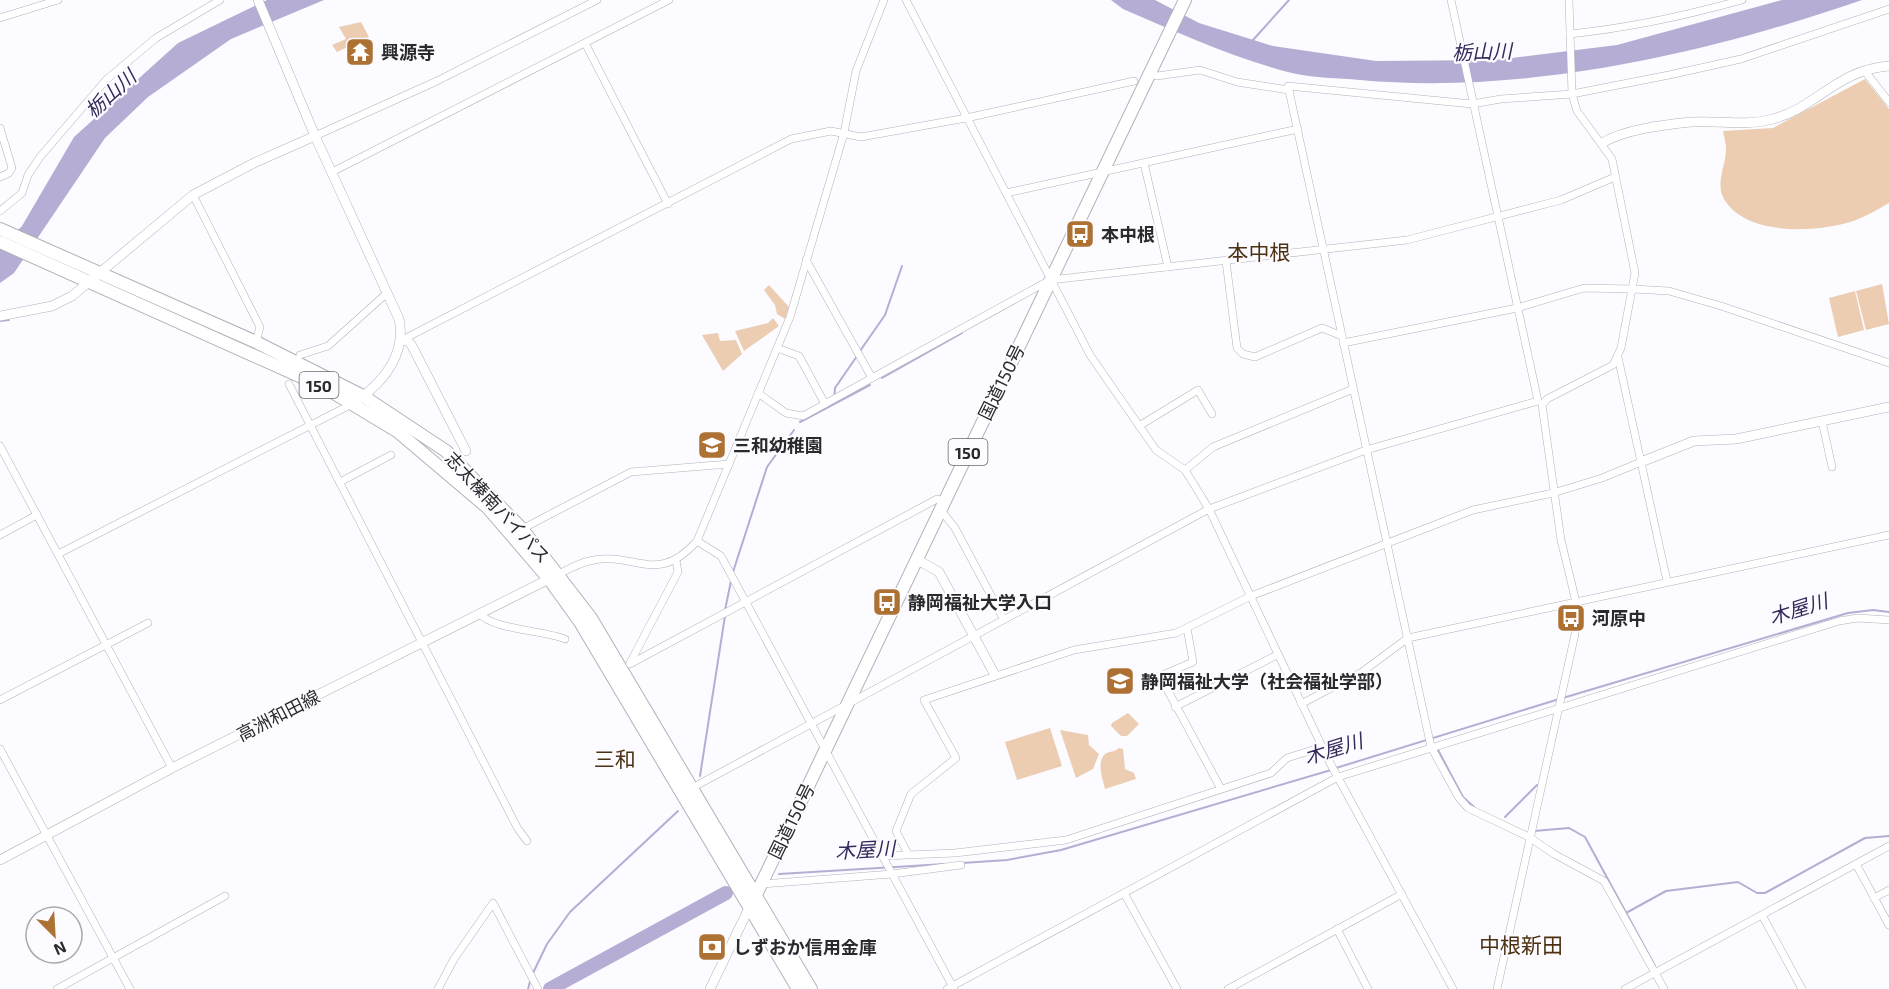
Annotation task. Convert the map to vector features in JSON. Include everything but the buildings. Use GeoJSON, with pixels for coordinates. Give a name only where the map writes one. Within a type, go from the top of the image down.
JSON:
{"type":"FeatureCollection","features":[{"type":"Feature","properties":{"kind":"highway","name":"国道150号"},"geometry":{"type":"LineString","coordinates":[[749,908],[1183,3]]}},
{"type":"Feature","properties":{"kind":"highway","name":"志太榛南バイパス"},"geometry":{"type":"LineString","coordinates":[[2,234],[89,282],[324,387],[397,431],[455,478],[554,576],[591,618],[625,667],[692,788],[758,889]]}},
{"type":"Feature","properties":{"kind":"highway","name":"志太榛南バイパス"},"geometry":{"type":"LineString","coordinates":[[44,256],[102,272],[256,342],[363,396],[446,451],[522,529],[554,576],[749,908]]}},
{"type":"Feature","properties":{"kind":"highway","name":"150"},"geometry":{"type":"LineString","coordinates":[[758,889],[811,989]]}},
{"type":"Feature","properties":{"kind":"highway","name":"150"},"geometry":{"type":"LineString","coordinates":[[749,908],[798,989]]}},
{"type":"Feature","properties":{"kind":"street"},"geometry":{"type":"LineString","coordinates":[[0,18],[58,0]]}},
{"type":"Feature","properties":{"kind":"street"},"geometry":{"type":"LineString","coordinates":[[0,211],[22,193],[28,175],[40,157],[106,80],[156,38],[220,0]]}},
{"type":"Feature","properties":{"kind":"street"},"geometry":{"type":"LineString","coordinates":[[58,554],[352,404],[390,368],[402,340],[399,319],[315,136],[258,0]]}},
{"type":"Feature","properties":{"kind":"street"},"geometry":{"type":"LineString","coordinates":[[0,316],[52,306],[72,296],[193,195],[254,163],[437,81],[597,0]]}},
{"type":"Feature","properties":{"kind":"street"},"geometry":{"type":"LineString","coordinates":[[332,172],[669,0]]}},
{"type":"Feature","properties":{"kind":"street"},"geometry":{"type":"LineString","coordinates":[[554,576],[590,561],[665,564],[676,560],[698,541],[790,317],[844,133],[856,71],[884,0]]}},
{"type":"Feature","properties":{"kind":"street"},"geometry":{"type":"LineString","coordinates":[[906,0],[1090,355],[1156,450],[1185,470],[1209,509],[1277,656],[1329,761],[1453,989]]}},
{"type":"Feature","properties":{"kind":"street"},"geometry":{"type":"LineString","coordinates":[[1451,0],[1517,308],[1542,405],[1561,540],[1576,602],[1575,634],[1497,989]]}},
{"type":"Feature","properties":{"kind":"street"},"geometry":{"type":"LineString","coordinates":[[692,788],[849,701],[1209,509],[1366,450],[1541,402],[1609,369],[1618,357],[1635,273],[1612,159],[1576,111],[1572,92],[1569,0]]}},
{"type":"Feature","properties":{"kind":"street"},"geometry":{"type":"LineString","coordinates":[[1570,36],[1692,14],[1742,0]]}},
{"type":"Feature","properties":{"kind":"street"},"geometry":{"type":"LineString","coordinates":[[1664,989],[1604,881],[1554,855],[1529,837],[1468,808],[1459,798],[1431,747],[1426,734],[1388,544],[1288,86],[1472,100],[1572,92],[1741,59],[1889,9]]}},
{"type":"Feature","properties":{"kind":"street"},"geometry":{"type":"LineString","coordinates":[[585,43],[668,204]]}},
{"type":"Feature","properties":{"kind":"street"},"geometry":{"type":"LineString","coordinates":[[1602,143],[1614,136],[1692,122],[1770,120],[1796,109],[1839,80],[1864,70],[1889,66]]}},
{"type":"Feature","properties":{"kind":"street"},"geometry":{"type":"LineString","coordinates":[[1157,76],[1200,70],[1237,82],[1289,90]]}},
{"type":"Feature","properties":{"kind":"street"},"geometry":{"type":"LineString","coordinates":[[1864,70],[1889,102]]}},
{"type":"Feature","properties":{"kind":"street"},"geometry":{"type":"LineString","coordinates":[[402,340],[791,139],[831,131],[861,137],[966,118],[1134,81]]}},
{"type":"Feature","properties":{"kind":"street"},"geometry":{"type":"LineString","coordinates":[[0,128],[12,168],[9,173],[0,177]]}},
{"type":"Feature","properties":{"kind":"street"},"geometry":{"type":"LineString","coordinates":[[1006,193],[1298,129]]}},
{"type":"Feature","properties":{"kind":"street"},"geometry":{"type":"LineString","coordinates":[[1144,163],[1168,267]]}},
{"type":"Feature","properties":{"kind":"street"},"geometry":{"type":"LineString","coordinates":[[758,393],[796,417],[825,405],[1050,280],[1407,240],[1561,200],[1615,177]]}},
{"type":"Feature","properties":{"kind":"street"},"geometry":{"type":"LineString","coordinates":[[193,195],[260,327],[256,342]]}},
{"type":"Feature","properties":{"kind":"street"},"geometry":{"type":"LineString","coordinates":[[806,260],[872,378]]}},
{"type":"Feature","properties":{"kind":"street"},"geometry":{"type":"LineString","coordinates":[[1226,261],[1237,348],[1243,354],[1255,357],[1322,328],[1343,340],[1517,308],[1584,288],[1669,291],[1721,306],[1889,363]]}},
{"type":"Feature","properties":{"kind":"street"},"geometry":{"type":"LineString","coordinates":[[300,355],[328,346],[387,293]]}},
{"type":"Feature","properties":{"kind":"street"},"geometry":{"type":"LineString","coordinates":[[402,340],[408,341],[412,346],[466,451]]}},
{"type":"Feature","properties":{"kind":"street"},"geometry":{"type":"LineString","coordinates":[[777,348],[799,356],[825,405]]}},
{"type":"Feature","properties":{"kind":"street"},"geometry":{"type":"LineString","coordinates":[[1618,357],[1667,581]]}},
{"type":"Feature","properties":{"kind":"street"},"geometry":{"type":"LineString","coordinates":[[289,384],[518,830],[527,841]]}},
{"type":"Feature","properties":{"kind":"street"},"geometry":{"type":"LineString","coordinates":[[1185,470],[1213,447],[1353,389]]}},
{"type":"Feature","properties":{"kind":"street"},"geometry":{"type":"LineString","coordinates":[[1139,426],[1198,390],[1212,414]]}},
{"type":"Feature","properties":{"kind":"street"},"geometry":{"type":"LineString","coordinates":[[908,854],[896,831],[911,794],[956,758],[924,700],[1074,650],[1155,639],[1187,628],[1251,596],[1473,510],[1553,493],[1602,478],[1694,441],[1736,439],[1889,407]]}},
{"type":"Feature","properties":{"kind":"street"},"geometry":{"type":"LineString","coordinates":[[1822,421],[1832,467]]}},
{"type":"Feature","properties":{"kind":"street"},"geometry":{"type":"LineString","coordinates":[[0,446],[172,768]]}},
{"type":"Feature","properties":{"kind":"street"},"geometry":{"type":"LineString","coordinates":[[340,482],[392,455]]}},
{"type":"Feature","properties":{"kind":"street"},"geometry":{"type":"LineString","coordinates":[[522,529],[632,472],[729,464]]}},
{"type":"Feature","properties":{"kind":"street"},"geometry":{"type":"LineString","coordinates":[[625,667],[937,499],[1003,618]]}},
{"type":"Feature","properties":{"kind":"street"},"geometry":{"type":"LineString","coordinates":[[0,536],[37,515]]}},
{"type":"Feature","properties":{"kind":"street"},"geometry":{"type":"LineString","coordinates":[[1301,704],[1362,672],[1408,638],[1889,535]]}},
{"type":"Feature","properties":{"kind":"street"},"geometry":{"type":"LineString","coordinates":[[698,541],[720,556],[883,856],[951,988],[1338,777],[1839,621],[1858,618],[1889,620]]}},
{"type":"Feature","properties":{"kind":"street"},"geometry":{"type":"LineString","coordinates":[[916,559],[939,572],[995,675]]}},
{"type":"Feature","properties":{"kind":"street"},"geometry":{"type":"LineString","coordinates":[[625,667],[678,572],[676,560]]}},
{"type":"Feature","properties":{"kind":"street","name":"高洲和田線"},"geometry":{"type":"LineString","coordinates":[[0,860],[172,768],[554,576]]}},
{"type":"Feature","properties":{"kind":"street"},"geometry":{"type":"LineString","coordinates":[[479,613],[486,622],[547,632],[565,639]]}},
{"type":"Feature","properties":{"kind":"street"},"geometry":{"type":"LineString","coordinates":[[0,700],[148,623]]}},
{"type":"Feature","properties":{"kind":"street"},"geometry":{"type":"LineString","coordinates":[[1187,628],[1193,662],[1161,676],[1175,707],[1221,789]]}},
{"type":"Feature","properties":{"kind":"street"},"geometry":{"type":"LineString","coordinates":[[1175,707],[1277,656]]}},
{"type":"Feature","properties":{"kind":"street"},"geometry":{"type":"LineString","coordinates":[[883,856],[955,853],[1066,840],[1271,773],[1287,758],[1322,747]]}},
{"type":"Feature","properties":{"kind":"street"},"geometry":{"type":"LineString","coordinates":[[0,749],[130,989]]}},
{"type":"Feature","properties":{"kind":"street"},"geometry":{"type":"LineString","coordinates":[[1625,989],[1889,846]]}},
{"type":"Feature","properties":{"kind":"street"},"geometry":{"type":"LineString","coordinates":[[1856,864],[1889,925]]}},
{"type":"Feature","properties":{"kind":"street"},"geometry":{"type":"LineString","coordinates":[[758,889],[961,865]]}},
{"type":"Feature","properties":{"kind":"street"},"geometry":{"type":"LineString","coordinates":[[1875,898],[1889,890]]}},
{"type":"Feature","properties":{"kind":"street"},"geometry":{"type":"LineString","coordinates":[[1124,893],[1177,989]]}},
{"type":"Feature","properties":{"kind":"street"},"geometry":{"type":"LineString","coordinates":[[1228,989],[1402,894]]}},
{"type":"Feature","properties":{"kind":"street"},"geometry":{"type":"LineString","coordinates":[[57,989],[225,896]]}},
{"type":"Feature","properties":{"kind":"street"},"geometry":{"type":"LineString","coordinates":[[438,989],[454,959],[493,903],[538,988]]}},
{"type":"Feature","properties":{"kind":"street"},"geometry":{"type":"LineString","coordinates":[[710,989],[749,908]]}},
{"type":"Feature","properties":{"kind":"street"},"geometry":{"type":"LineString","coordinates":[[1762,915],[1802,989]]}},
{"type":"Feature","properties":{"kind":"street"},"geometry":{"type":"LineString","coordinates":[[1337,929],[1368,989]]}},
{"type":"Feature","properties":{"kind":"shaded area"},"geometry":{"type":"Polygon","coordinates":[[[267,0],[324,0],[231,39],[148,97],[105,138],[14,273],[0,283],[0,249],[22,226],[74,137],[178,43],[267,0]]]}},
{"type":"Feature","properties":{"kind":"shaded area"},"geometry":{"type":"Polygon","coordinates":[[[1111,0],[1155,0],[1199,23],[1273,46],[1376,61],[1495,60],[1617,45],[1782,0],[1862,0],[1741,37],[1614,66],[1550,76],[1423,83],[1326,78],[1292,73],[1206,44],[1123,9],[1111,0]]]}},
{"type":"Feature","properties":{"kind":"shaded area"},"geometry":{"type":"Polygon","coordinates":[[[361,22],[369,37],[337,52],[332,45],[346,39],[339,27],[361,22]]]}},
{"type":"Feature","properties":{"kind":"shaded area"},"geometry":{"type":"Polygon","coordinates":[[[1865,79],[1889,109],[1889,203],[1856,220],[1823,228],[1804,229],[1766,226],[1749,220],[1735,211],[1724,199],[1721,187],[1726,155],[1723,131],[1773,128],[1865,79]]]}},
{"type":"Feature","properties":{"kind":"shaded area"},"geometry":{"type":"Polygon","coordinates":[[[1882,284],[1889,324],[1866,330],[1856,291],[1882,284]]]}},
{"type":"Feature","properties":{"kind":"shaded area"},"geometry":{"type":"Polygon","coordinates":[[[769,285],[789,307],[785,319],[777,314],[775,305],[764,290],[769,285]]]}},
{"type":"Feature","properties":{"kind":"shaded area"},"geometry":{"type":"Polygon","coordinates":[[[1855,291],[1864,330],[1838,337],[1829,298],[1855,291]]]}},
{"type":"Feature","properties":{"kind":"shaded area"},"geometry":{"type":"Polygon","coordinates":[[[773,318],[779,326],[744,351],[735,331],[768,323],[773,318]]]}},
{"type":"Feature","properties":{"kind":"shaded area"},"geometry":{"type":"Polygon","coordinates":[[[718,333],[720,341],[736,340],[742,354],[723,371],[702,335],[718,333]]]}},
{"type":"Feature","properties":{"kind":"shaded area"},"geometry":{"type":"Polygon","coordinates":[[[1128,713],[1139,724],[1127,736],[1121,736],[1111,726],[1128,713]]]}},
{"type":"Feature","properties":{"kind":"shaded area"},"geometry":{"type":"Polygon","coordinates":[[[1050,728],[1062,766],[1017,780],[1005,742],[1050,728]]]}},
{"type":"Feature","properties":{"kind":"shaded area"},"geometry":{"type":"Polygon","coordinates":[[[1060,730],[1088,735],[1089,745],[1099,754],[1093,769],[1076,778],[1060,730]]]}},
{"type":"Feature","properties":{"kind":"shaded area"},"geometry":{"type":"Polygon","coordinates":[[[1119,748],[1123,749],[1125,769],[1134,773],[1136,779],[1105,789],[1101,771],[1102,757],[1119,748]]]}},
{"type":"Feature","properties":{"kind":"waterway"},"geometry":{"type":"LineString","coordinates":[[1253,40],[1289,0]]}},
{"type":"Feature","properties":{"kind":"waterway"},"geometry":{"type":"LineString","coordinates":[[860,351],[885,315],[902,266]]}},
{"type":"Feature","properties":{"kind":"waterway"},"geometry":{"type":"LineString","coordinates":[[0,321],[9,320]]}},
{"type":"Feature","properties":{"kind":"waterway"},"geometry":{"type":"LineString","coordinates":[[882,378],[962,333]]}},
{"type":"Feature","properties":{"kind":"waterway"},"geometry":{"type":"LineString","coordinates":[[834,403],[835,388],[857,356]]}},
{"type":"Feature","properties":{"kind":"waterway"},"geometry":{"type":"LineString","coordinates":[[800,422],[870,385]]}},
{"type":"Feature","properties":{"kind":"waterway"},"geometry":{"type":"LineString","coordinates":[[733,572],[767,467],[794,430]]}},
{"type":"Feature","properties":{"kind":"waterway"},"geometry":{"type":"LineString","coordinates":[[725,610],[731,581]]}},
{"type":"Feature","properties":{"kind":"waterway","name":"木屋川"},"geometry":{"type":"LineString","coordinates":[[1336,768],[1848,613],[1873,610],[1889,612]]}},
{"type":"Feature","properties":{"kind":"waterway"},"geometry":{"type":"LineString","coordinates":[[700,776],[725,616]]}},
{"type":"Feature","properties":{"kind":"waterway"},"geometry":{"type":"LineString","coordinates":[[1438,750],[1463,797],[1474,807]]}},
{"type":"Feature","properties":{"kind":"waterway","name":"木屋川"},"geometry":{"type":"LineString","coordinates":[[962,863],[1007,860],[1061,850],[1331,770]]}},
{"type":"Feature","properties":{"kind":"waterway"},"geometry":{"type":"LineString","coordinates":[[1505,817],[1537,785]]}},
{"type":"Feature","properties":{"kind":"waterway"},"geometry":{"type":"LineString","coordinates":[[533,973],[547,944],[570,912],[678,811]]}},
{"type":"Feature","properties":{"kind":"waterway"},"geometry":{"type":"LineString","coordinates":[[1534,831],[1569,828],[1585,837],[1655,966]]}},
{"type":"Feature","properties":{"kind":"waterway"},"geometry":{"type":"LineString","coordinates":[[1626,913],[1666,891],[1738,882],[1757,893],[1765,893],[1865,838],[1889,836]]}},
{"type":"Feature","properties":{"kind":"waterway","name":"木屋川"},"geometry":{"type":"LineString","coordinates":[[779,874],[945,864]]}},
{"type":"Feature","properties":{"kind":"waterway","name":"木屋川"},"geometry":{"type":"LineString","coordinates":[[550,989],[726,893]]}},
{"type":"Feature","properties":{"kind":"waterway"},"geometry":{"type":"LineString","coordinates":[[528,989],[531,978]]}},
{"type":"Feature","properties":{"kind":"place","name":"興源寺"},"geometry":{"type":"Point","coordinates":[360,52]}},
{"type":"Feature","properties":{"kind":"place","name":"本中根"},"geometry":{"type":"Point","coordinates":[1080,234]}},
{"type":"Feature","properties":{"kind":"place","name":"三和幼稚園"},"geometry":{"type":"Point","coordinates":[712,445]}},
{"type":"Feature","properties":{"kind":"place","name":"静岡福祉大学入口"},"geometry":{"type":"Point","coordinates":[887,602]}},
{"type":"Feature","properties":{"kind":"place","name":"河原中"},"geometry":{"type":"Point","coordinates":[1571,618]}},
{"type":"Feature","properties":{"kind":"place","name":"静岡福祉大学（社会福祉学部）"},"geometry":{"type":"Point","coordinates":[1120,681]}},
{"type":"Feature","properties":{"kind":"place","name":"しずおか信用金庫"},"geometry":{"type":"Point","coordinates":[712,947]}},
{"type":"Feature","properties":{"kind":"district","name":"本中根"},"geometry":{"type":"Point","coordinates":[1259,251]}},
{"type":"Feature","properties":{"kind":"district","name":"三和"},"geometry":{"type":"Point","coordinates":[615,758]}},
{"type":"Feature","properties":{"kind":"district","name":"中根新田"},"geometry":{"type":"Point","coordinates":[1521,944]}},
{"type":"Feature","properties":{"kind":"water label","name":"栃山川"},"geometry":{"type":"Point","coordinates":[1482,51]}},
{"type":"Feature","properties":{"kind":"water label","name":"栃山川"},"geometry":{"type":"Point","coordinates":[110,93]}}]}
